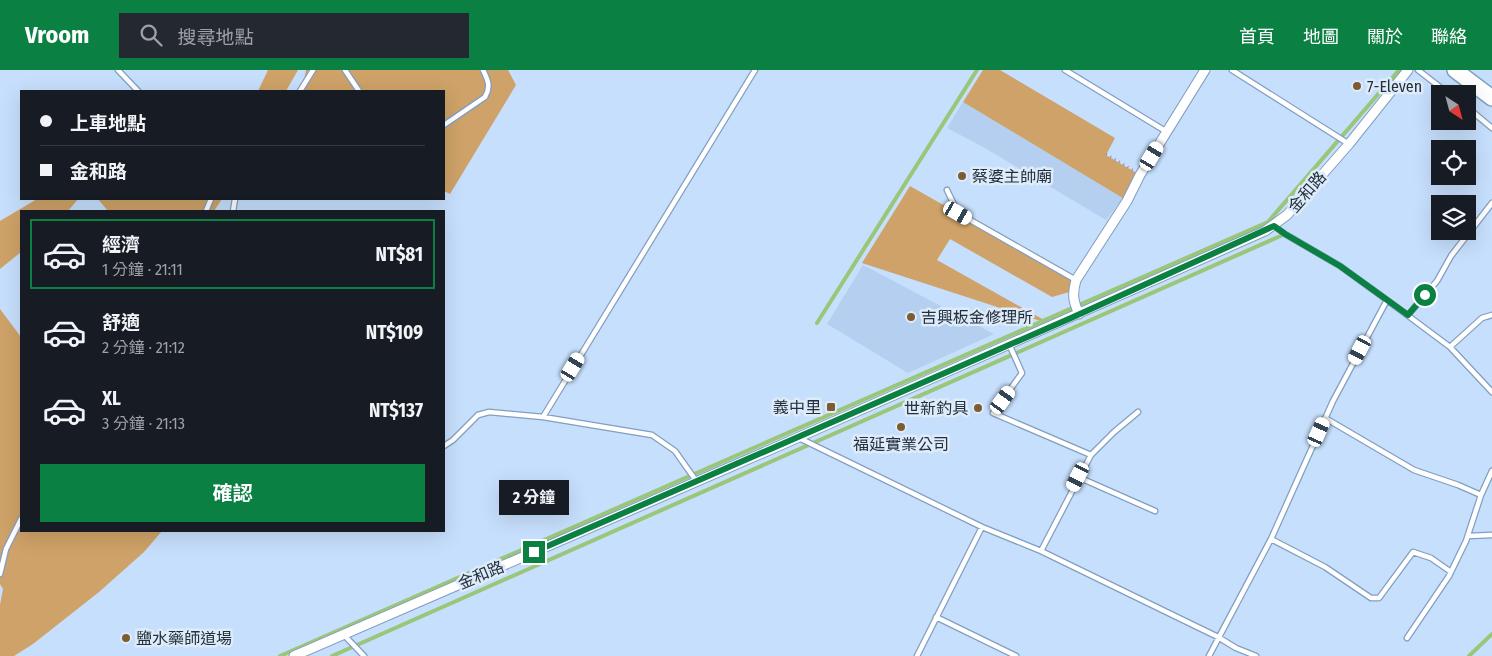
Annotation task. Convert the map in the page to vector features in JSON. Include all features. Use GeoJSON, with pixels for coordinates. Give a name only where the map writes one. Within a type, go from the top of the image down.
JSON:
{"type":"FeatureCollection","features":[{"type":"Feature","properties":{"kind":"main road"},"geometry":{"type":"LineString","coordinates":[[1455,70],[1492,98]]}},
{"type":"Feature","properties":{"kind":"street"},"geometry":{"type":"LineString","coordinates":[[1079,314],[1073,301],[1076,280],[1127,201],[1140,175],[1205,70]]}},
{"type":"Feature","properties":{"kind":"street","name":"金和路"},"geometry":{"type":"LineString","coordinates":[[294,656],[1079,314],[1274,226],[1287,215],[1349,144],[1408,70]]}},
{"type":"Feature","properties":{"kind":"lane"},"geometry":{"type":"LineString","coordinates":[[118,70],[137,90]]}},
{"type":"Feature","properties":{"kind":"lane"},"geometry":{"type":"LineString","coordinates":[[301,90],[313,70]]}},
{"type":"Feature","properties":{"kind":"lane"},"geometry":{"type":"LineString","coordinates":[[345,70],[358,90]]}},
{"type":"Feature","properties":{"kind":"lane"},"geometry":{"type":"LineString","coordinates":[[445,124],[485,97],[489,91],[488,82],[483,70]]}},
{"type":"Feature","properties":{"kind":"lane"},"geometry":{"type":"LineString","coordinates":[[543,417],[755,70]]}},
{"type":"Feature","properties":{"kind":"lane"},"geometry":{"type":"LineString","coordinates":[[1065,70],[1169,129]]}},
{"type":"Feature","properties":{"kind":"lane"},"geometry":{"type":"LineString","coordinates":[[1232,70],[1349,144]]}},
{"type":"Feature","properties":{"kind":"lane"},"geometry":{"type":"LineString","coordinates":[[1418,70],[1437,85]]}},
{"type":"Feature","properties":{"kind":"lane"},"geometry":{"type":"LineString","coordinates":[[1476,115],[1492,128]]}},
{"type":"Feature","properties":{"kind":"lane"},"geometry":{"type":"LineString","coordinates":[[947,190],[958,213],[1076,280]]}},
{"type":"Feature","properties":{"kind":"lane"},"geometry":{"type":"LineString","coordinates":[[1408,315],[1437,281],[1451,256],[1492,203]]}},
{"type":"Feature","properties":{"kind":"lane"},"geometry":{"type":"LineString","coordinates":[[1274,226],[1340,266],[1408,315],[1450,347],[1492,392]]}},
{"type":"Feature","properties":{"kind":"lane"},"geometry":{"type":"LineString","coordinates":[[1210,656],[1218,637],[1271,539],[1325,418],[1387,300]]}},
{"type":"Feature","properties":{"kind":"lane"},"geometry":{"type":"LineString","coordinates":[[1450,347],[1482,318],[1492,315]]}},
{"type":"Feature","properties":{"kind":"lane"},"geometry":{"type":"LineString","coordinates":[[1010,344],[1022,373],[993,413],[1091,455]]}},
{"type":"Feature","properties":{"kind":"lane"},"geometry":{"type":"LineString","coordinates":[[445,445],[478,415],[489,412],[543,417],[652,435],[675,451],[696,482]]}},
{"type":"Feature","properties":{"kind":"lane"},"geometry":{"type":"LineString","coordinates":[[1041,551],[1091,455],[1138,412]]}},
{"type":"Feature","properties":{"kind":"lane"},"geometry":{"type":"LineString","coordinates":[[1325,418],[1414,470],[1481,495]]}},
{"type":"Feature","properties":{"kind":"lane"},"geometry":{"type":"LineString","coordinates":[[798,437],[982,527],[1041,551],[1218,637],[1236,648],[1256,656]]}},
{"type":"Feature","properties":{"kind":"lane"},"geometry":{"type":"LineString","coordinates":[[1407,638],[1451,572],[1468,536],[1481,495],[1492,471]]}},
{"type":"Feature","properties":{"kind":"lane"},"geometry":{"type":"LineString","coordinates":[[1078,477],[1155,511]]}},
{"type":"Feature","properties":{"kind":"lane"},"geometry":{"type":"LineString","coordinates":[[0,574],[6,549],[20,521]]}},
{"type":"Feature","properties":{"kind":"lane"},"geometry":{"type":"LineString","coordinates":[[917,656],[982,527]]}},
{"type":"Feature","properties":{"kind":"lane"},"geometry":{"type":"LineString","coordinates":[[1468,536],[1492,534]]}},
{"type":"Feature","properties":{"kind":"lane"},"geometry":{"type":"LineString","coordinates":[[1271,539],[1325,567],[1371,598],[1379,598],[1413,552],[1431,558],[1451,572]]}},
{"type":"Feature","properties":{"kind":"lane"},"geometry":{"type":"LineString","coordinates":[[936,617],[1016,656]]}},
{"type":"Feature","properties":{"kind":"lane"},"geometry":{"type":"LineString","coordinates":[[344,635],[364,656]]}},
{"type":"Feature","properties":{"kind":"path"},"geometry":{"type":"LineString","coordinates":[[1106,154],[1140,175]]}},
{"type":"Feature","properties":{"kind":"shaded area"},"geometry":{"type":"Polygon","coordinates":[[[268,70],[298,70],[287,90],[258,90],[268,70]]]}},
{"type":"Feature","properties":{"kind":"shaded area"},"geometry":{"type":"Polygon","coordinates":[[[306,70],[508,70],[516,85],[450,194],[445,192],[445,90],[302,90],[306,70]]]}},
{"type":"Feature","properties":{"kind":"shaded area"},"geometry":{"type":"Polygon","coordinates":[[[983,70],[1000,70],[1115,138],[1106,155],[1140,175],[1126,200],[963,102],[983,70]]]}},
{"type":"Feature","properties":{"kind":"shaded area"},"geometry":{"type":"Polygon","coordinates":[[[963,102],[1123,198],[1106,220],[985,148],[947,128],[963,102]]]}},
{"type":"Feature","properties":{"kind":"shaded area"},"geometry":{"type":"Polygon","coordinates":[[[910,186],[1076,280],[1073,291],[1052,297],[950,239],[937,260],[1053,325],[862,263],[910,186]]]}},
{"type":"Feature","properties":{"kind":"shaded area"},"geometry":{"type":"Polygon","coordinates":[[[35,200],[77,200],[69,210],[20,210],[20,253],[0,269],[0,221],[35,200]]]}},
{"type":"Feature","properties":{"kind":"shaded area"},"geometry":{"type":"Polygon","coordinates":[[[99,200],[221,200],[215,210],[107,210],[99,200]]]}},
{"type":"Feature","properties":{"kind":"shaded area"},"geometry":{"type":"Polygon","coordinates":[[[863,265],[994,334],[908,373],[827,324],[863,265]]]}},
{"type":"Feature","properties":{"kind":"shaded area"},"geometry":{"type":"Polygon","coordinates":[[[0,309],[20,336],[20,532],[161,532],[144,552],[99,592],[33,644],[14,656],[0,656],[0,605],[3,589],[0,584],[0,309]]]}},
{"type":"Feature","properties":{"kind":"waterway"},"geometry":{"type":"LineString","coordinates":[[817,323],[977,70]]}},
{"type":"Feature","properties":{"kind":"waterway"},"geometry":{"type":"LineString","coordinates":[[280,656],[1268,222],[1399,70]]}},
{"type":"Feature","properties":{"kind":"waterway"},"geometry":{"type":"LineString","coordinates":[[332,656],[1285,234]]}},
{"type":"Feature","properties":{"kind":"waterway"},"geometry":{"type":"LineString","coordinates":[[1469,656],[1492,634]]}},
{"type":"Feature","properties":{"kind":"place","name":"7-Eleven"},"geometry":{"type":"Point","coordinates":[1357,86]}},
{"type":"Feature","properties":{"kind":"place","name":"蔡婆主帥廟"},"geometry":{"type":"Point","coordinates":[962,176]}},
{"type":"Feature","properties":{"kind":"place","name":"吉興板金修理所"},"geometry":{"type":"Point","coordinates":[911,317]}},
{"type":"Feature","properties":{"kind":"place","name":"義中里"},"geometry":{"type":"Point","coordinates":[831,407]}},
{"type":"Feature","properties":{"kind":"place","name":"世新釣具"},"geometry":{"type":"Point","coordinates":[978,408]}},
{"type":"Feature","properties":{"kind":"place","name":"福延實業公司"},"geometry":{"type":"Point","coordinates":[901,427]}},
{"type":"Feature","properties":{"kind":"place","name":"鹽水藥師道場"},"geometry":{"type":"Point","coordinates":[126,638]}},
{"type":"Feature","properties":{"kind":"route"},"geometry":{"type":"LineString","coordinates":[[534,552],[1071,318],[1274,226],[1340,266],[1408,315],[1425,295]]}}]}
